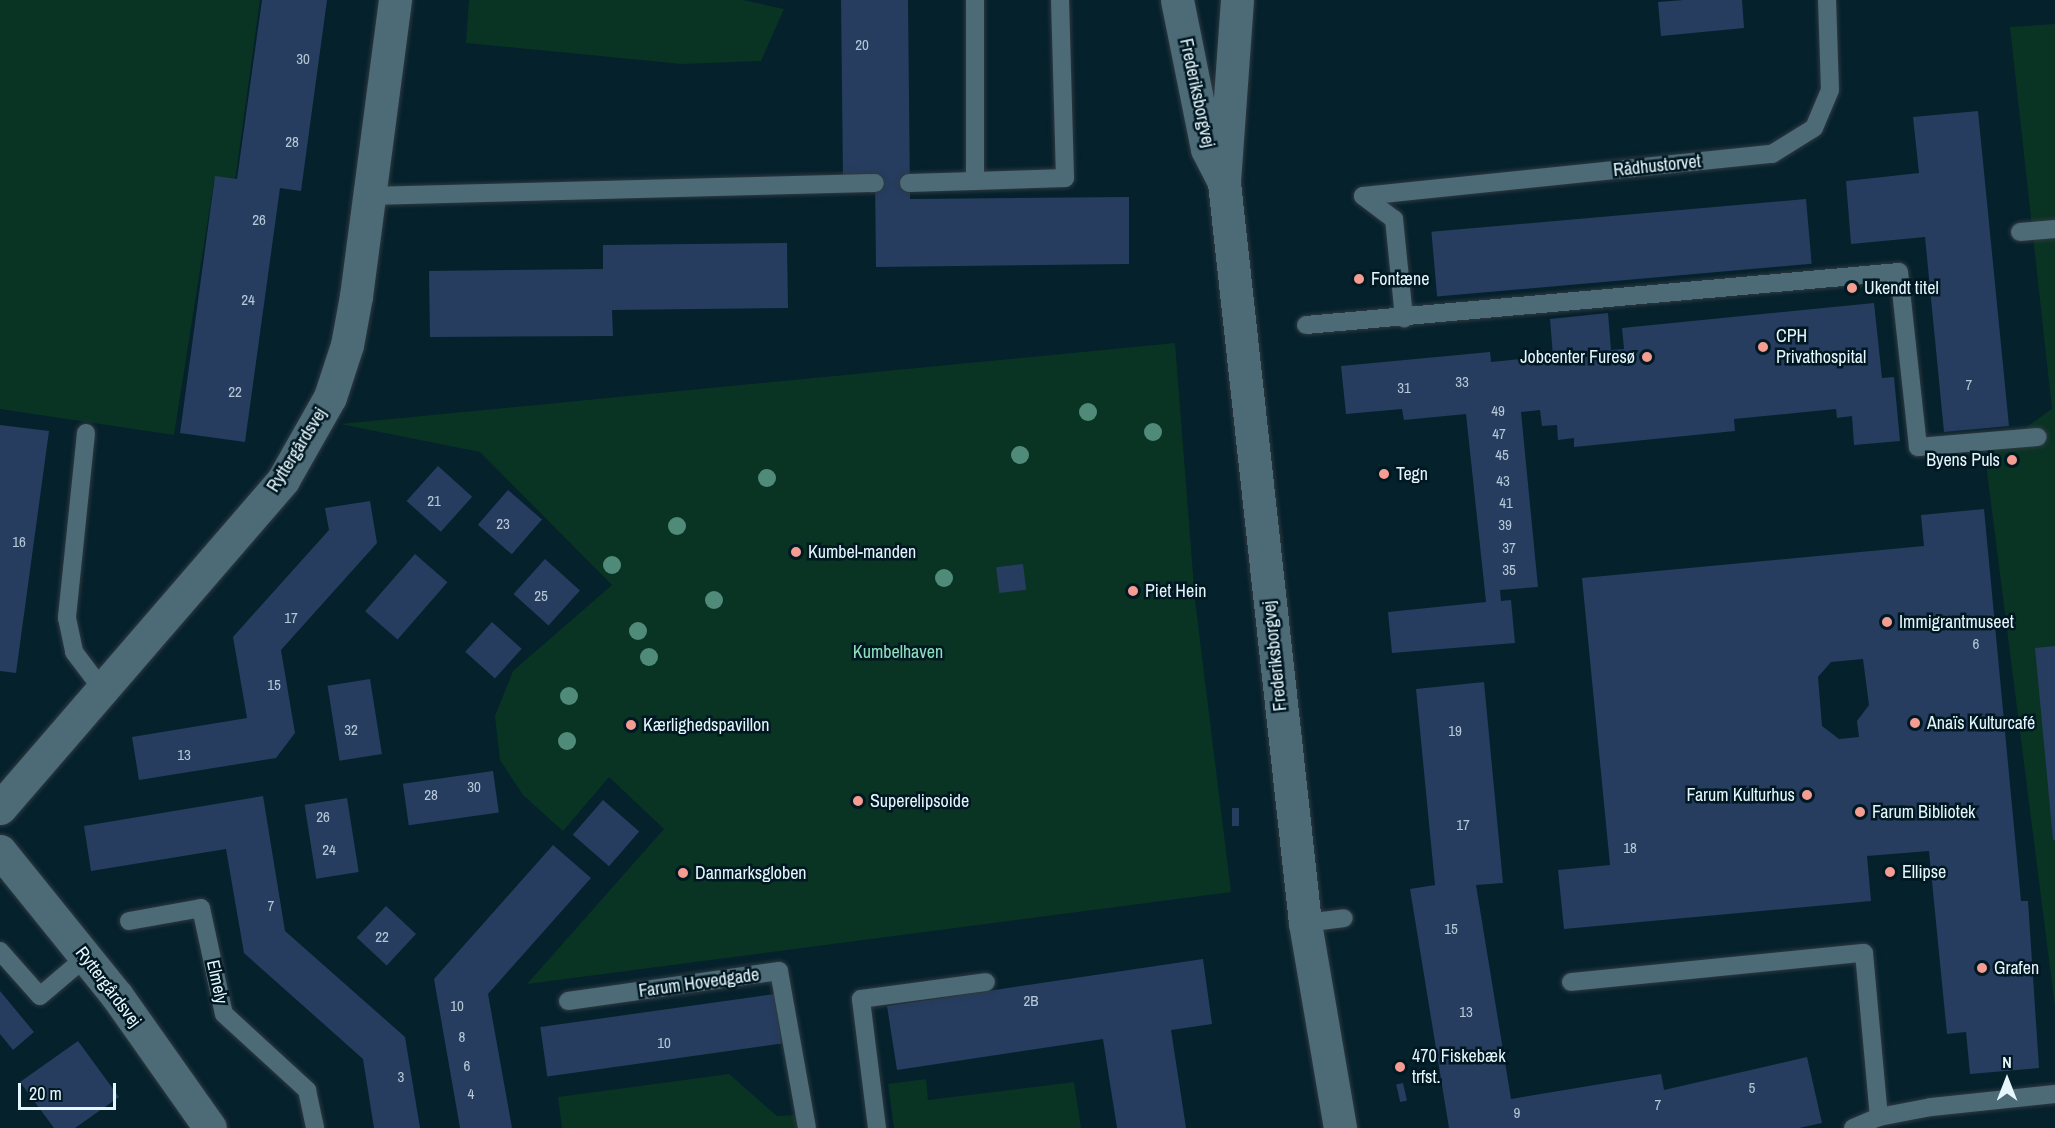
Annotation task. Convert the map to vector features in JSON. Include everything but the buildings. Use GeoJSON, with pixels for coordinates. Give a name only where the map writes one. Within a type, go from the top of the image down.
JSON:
{"type":"FeatureCollection","features":[{"type":"Feature","properties":{"kind":"street","name":"Ryttergårdsvej"},"geometry":{"type":"LineString","coordinates":[[0,808],[283,480],[330,398],[347,345],[395,0]]}},
{"type":"Feature","properties":{"kind":"street","name":"Frederiksborgvej"},"geometry":{"type":"LineString","coordinates":[[1177,0],[1207,149],[1224,183]]}},
{"type":"Feature","properties":{"kind":"street","name":"Frederiksborgvej"},"geometry":{"type":"LineString","coordinates":[[1237,0],[1224,183],[1305,923],[1340,1128]]}},
{"type":"Feature","properties":{"kind":"street","name":"Ryttergårdsvej"},"geometry":{"type":"LineString","coordinates":[[0,851],[86,957],[210,1128]]}},
{"type":"Feature","properties":{"kind":"lane"},"geometry":{"type":"LineString","coordinates":[[975,0],[975,181]]}},
{"type":"Feature","properties":{"kind":"lane"},"geometry":{"type":"LineString","coordinates":[[909,183],[1065,178],[1060,0]]}},
{"type":"Feature","properties":{"kind":"lane","name":"Rådhustorvet"},"geometry":{"type":"LineString","coordinates":[[1404,318],[1394,219],[1363,196],[1772,154],[1814,128],[1830,90],[1827,0]]}},
{"type":"Feature","properties":{"kind":"lane"},"geometry":{"type":"LineString","coordinates":[[369,196],[875,183]]}},
{"type":"Feature","properties":{"kind":"lane"},"geometry":{"type":"LineString","coordinates":[[2020,232],[2055,229]]}},
{"type":"Feature","properties":{"kind":"lane"},"geometry":{"type":"LineString","coordinates":[[1306,325],[1899,272],[1918,447],[2038,437]]}},
{"type":"Feature","properties":{"kind":"lane"},"geometry":{"type":"LineString","coordinates":[[86,433],[67,618],[74,652],[102,689]]}},
{"type":"Feature","properties":{"kind":"lane","name":"Elmely"},"geometry":{"type":"LineString","coordinates":[[129,921],[201,908],[224,1014],[307,1090],[315,1128]]}},
{"type":"Feature","properties":{"kind":"lane"},"geometry":{"type":"LineString","coordinates":[[1305,923],[1344,918]]}},
{"type":"Feature","properties":{"kind":"lane"},"geometry":{"type":"LineString","coordinates":[[0,951],[40,996],[86,957]]}},
{"type":"Feature","properties":{"kind":"lane"},"geometry":{"type":"LineString","coordinates":[[1571,982],[1864,953],[1879,1117]]}},
{"type":"Feature","properties":{"kind":"lane","name":"Farum Hovedgade"},"geometry":{"type":"LineString","coordinates":[[568,1001],[779,971],[807,1128]]}},
{"type":"Feature","properties":{"kind":"lane"},"geometry":{"type":"LineString","coordinates":[[877,1128],[861,999],[986,982]]}},
{"type":"Feature","properties":{"kind":"lane"},"geometry":{"type":"LineString","coordinates":[[1853,1128],[1879,1117],[1931,1107],[2055,1094]]}},
{"type":"Feature","properties":{"kind":"green space"},"geometry":{"type":"Polygon","coordinates":[[[0,0],[260,0],[235,181],[214,181],[174,435],[0,409],[0,0]]]}},
{"type":"Feature","properties":{"kind":"green space"},"geometry":{"type":"Polygon","coordinates":[[[469,0],[743,0],[784,9],[761,61],[682,64],[466,43],[469,0]]]}},
{"type":"Feature","properties":{"kind":"green space"},"geometry":{"type":"Polygon","coordinates":[[[2055,24],[2055,1007],[1985,456],[2052,409],[2010,27],[2055,24]]]}},
{"type":"Feature","properties":{"kind":"green space","name":"Kumbelhaven"},"geometry":{"type":"Polygon","coordinates":[[[1175,343],[1195,600],[1231,892],[527,984],[664,829],[609,777],[563,831],[523,795],[500,760],[495,716],[513,671],[612,585],[480,452],[340,424],[1175,343]]]}},
{"type":"Feature","properties":{"kind":"green space"},"geometry":{"type":"Polygon","coordinates":[[[729,1074],[777,1116],[796,1115],[797,1128],[562,1128],[558,1097],[729,1074]]]}},
{"type":"Feature","properties":{"kind":"green space"},"geometry":{"type":"Polygon","coordinates":[[[926,1079],[928,1100],[1074,1082],[1081,1128],[894,1128],[888,1084],[926,1079]]]}},
{"type":"Feature","properties":{"kind":"place","name":"Fontæne"},"geometry":{"type":"Point","coordinates":[1359,279]}},
{"type":"Feature","properties":{"kind":"place","name":"Ukendt titel"},"geometry":{"type":"Point","coordinates":[1852,288]}},
{"type":"Feature","properties":{"kind":"place","name":"CPH Privathospital"},"geometry":{"type":"Point","coordinates":[1763,347]}},
{"type":"Feature","properties":{"kind":"place","name":"Jobcenter Furesø"},"geometry":{"type":"Point","coordinates":[1647,357]}},
{"type":"Feature","properties":{"kind":"place","name":"Byens Puls"},"geometry":{"type":"Point","coordinates":[2012,460]}},
{"type":"Feature","properties":{"kind":"place","name":"Tegn"},"geometry":{"type":"Point","coordinates":[1384,474]}},
{"type":"Feature","properties":{"kind":"place","name":"Kumbel-manden"},"geometry":{"type":"Point","coordinates":[796,552]}},
{"type":"Feature","properties":{"kind":"place","name":"Piet Hein"},"geometry":{"type":"Point","coordinates":[1133,591]}},
{"type":"Feature","properties":{"kind":"place","name":"Immigrantmuseet"},"geometry":{"type":"Point","coordinates":[1887,622]}},
{"type":"Feature","properties":{"kind":"place","name":"Anaïs Kulturcafé"},"geometry":{"type":"Point","coordinates":[1915,723]}},
{"type":"Feature","properties":{"kind":"place","name":"Kærlighedspavillon"},"geometry":{"type":"Point","coordinates":[631,725]}},
{"type":"Feature","properties":{"kind":"place","name":"Farum Kulturhus"},"geometry":{"type":"Point","coordinates":[1807,795]}},
{"type":"Feature","properties":{"kind":"place","name":"Superelipsoide"},"geometry":{"type":"Point","coordinates":[858,801]}},
{"type":"Feature","properties":{"kind":"place","name":"Farum Bibliotek"},"geometry":{"type":"Point","coordinates":[1860,812]}},
{"type":"Feature","properties":{"kind":"place","name":"Ellipse"},"geometry":{"type":"Point","coordinates":[1890,872]}},
{"type":"Feature","properties":{"kind":"place","name":"Danmarksgloben"},"geometry":{"type":"Point","coordinates":[683,873]}},
{"type":"Feature","properties":{"kind":"place","name":"Grafen"},"geometry":{"type":"Point","coordinates":[1982,968]}},
{"type":"Feature","properties":{"kind":"place","name":"470 Fiskebæk trfst."},"geometry":{"type":"Point","coordinates":[1400,1067]}}]}
